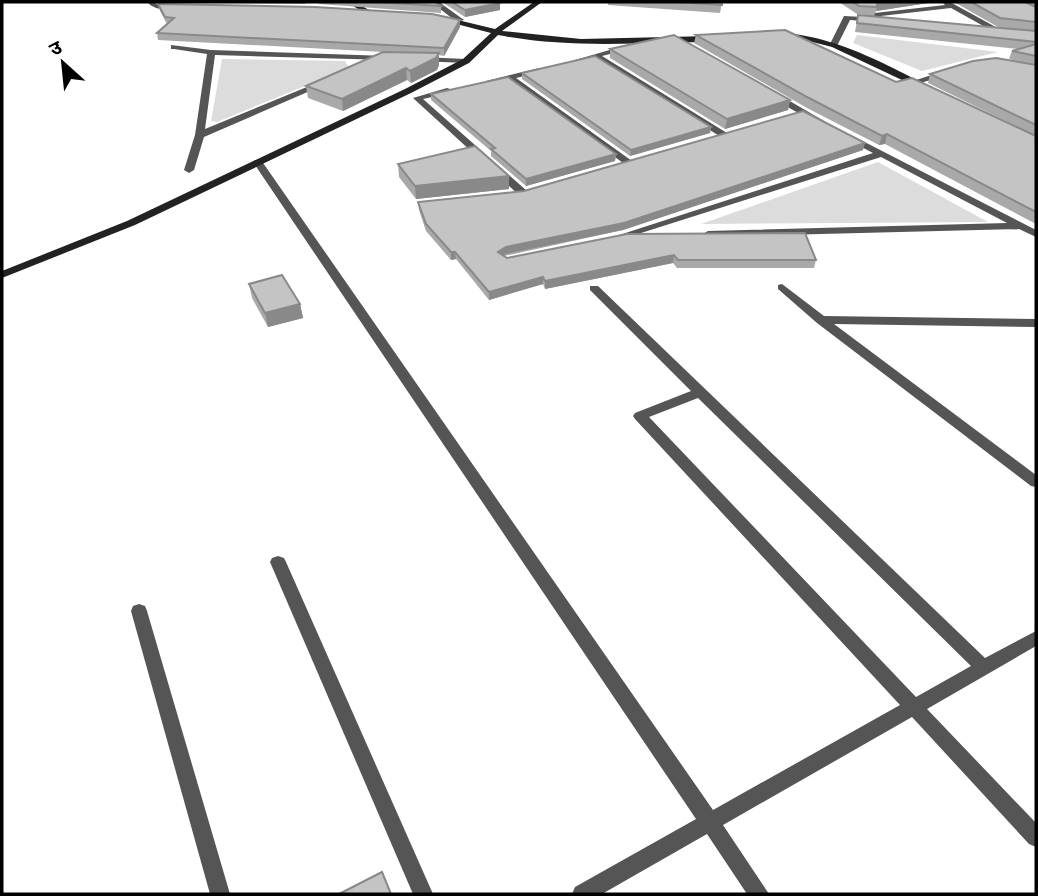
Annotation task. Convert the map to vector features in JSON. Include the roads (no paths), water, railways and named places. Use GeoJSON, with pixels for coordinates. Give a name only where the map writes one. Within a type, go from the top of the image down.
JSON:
{"type":"FeatureCollection","features":[{"type":"Feature","properties":{"kind":"street"},"geometry":{"type":"LineString","coordinates":[[151,2],[154,6],[180,8]]}},
{"type":"Feature","properties":{"kind":"street"},"geometry":{"type":"LineString","coordinates":[[350,2],[372,14]]}},
{"type":"Feature","properties":{"kind":"street"},"geometry":{"type":"LineString","coordinates":[[435,2],[460,20]]}},
{"type":"Feature","properties":{"kind":"street"},"geometry":{"type":"LineString","coordinates":[[2,275],[131,223],[258,162],[412,95],[466,61],[496,32],[537,2]]}},
{"type":"Feature","properties":{"kind":"street"},"geometry":{"type":"LineString","coordinates":[[847,18],[948,4],[999,31]]}},
{"type":"Feature","properties":{"kind":"street"},"geometry":{"type":"LineString","coordinates":[[344,12],[384,15]]}},
{"type":"Feature","properties":{"kind":"street"},"geometry":{"type":"LineString","coordinates":[[433,16],[528,37],[645,41],[718,37]]}},
{"type":"Feature","properties":{"kind":"street"},"geometry":{"type":"LineString","coordinates":[[847,18],[903,23]]}},
{"type":"Feature","properties":{"kind":"street"},"geometry":{"type":"LineString","coordinates":[[834,44],[847,18]]}},
{"type":"Feature","properties":{"kind":"street"},"geometry":{"type":"LineString","coordinates":[[972,29],[1012,32]]}},
{"type":"Feature","properties":{"kind":"street"},"geometry":{"type":"LineString","coordinates":[[772,34],[802,36],[834,44],[939,94]]}},
{"type":"Feature","properties":{"kind":"street"},"geometry":{"type":"LineString","coordinates":[[677,40],[700,53]]}},
{"type":"Feature","properties":{"kind":"street"},"geometry":{"type":"LineString","coordinates":[[571,62],[645,41]]}},
{"type":"Feature","properties":{"kind":"street"},"geometry":{"type":"LineString","coordinates":[[174,47],[211,52],[398,59]]}},
{"type":"Feature","properties":{"kind":"street"},"geometry":{"type":"LineString","coordinates":[[189,170],[200,135],[211,52]]}},
{"type":"Feature","properties":{"kind":"street"},"geometry":{"type":"LineString","coordinates":[[596,56],[724,135]]}},
{"type":"Feature","properties":{"kind":"street"},"geometry":{"type":"LineString","coordinates":[[359,68],[384,58]]}},
{"type":"Feature","properties":{"kind":"street"},"geometry":{"type":"LineString","coordinates":[[411,59],[466,61]]}},
{"type":"Feature","properties":{"kind":"street"},"geometry":{"type":"LineString","coordinates":[[483,83],[546,68]]}},
{"type":"Feature","properties":{"kind":"street"},"geometry":{"type":"LineString","coordinates":[[914,82],[954,70]]}},
{"type":"Feature","properties":{"kind":"street"},"geometry":{"type":"LineString","coordinates":[[509,77],[629,163]]}},
{"type":"Feature","properties":{"kind":"street"},"geometry":{"type":"LineString","coordinates":[[200,135],[335,79]]}},
{"type":"Feature","properties":{"kind":"street"},"geometry":{"type":"LineString","coordinates":[[412,95],[456,89]]}},
{"type":"Feature","properties":{"kind":"street"},"geometry":{"type":"LineString","coordinates":[[769,92],[825,124]]}},
{"type":"Feature","properties":{"kind":"street"},"geometry":{"type":"LineString","coordinates":[[412,95],[523,193]]}},
{"type":"Feature","properties":{"kind":"street"},"geometry":{"type":"LineString","coordinates":[[790,116],[803,112]]}},
{"type":"Feature","properties":{"kind":"street"},"geometry":{"type":"LineString","coordinates":[[836,130],[1036,234]]}},
{"type":"Feature","properties":{"kind":"street"},"geometry":{"type":"LineString","coordinates":[[712,138],[738,131]]}},
{"type":"Feature","properties":{"kind":"street"},"geometry":{"type":"LineString","coordinates":[[603,241],[881,154]]}},
{"type":"Feature","properties":{"kind":"street"},"geometry":{"type":"LineString","coordinates":[[616,167],[641,159]]}},
{"type":"Feature","properties":{"kind":"street"},"geometry":{"type":"LineString","coordinates":[[258,162],[759,894]]}},
{"type":"Feature","properties":{"kind":"street"},"geometry":{"type":"LineString","coordinates":[[510,194],[537,189]]}},
{"type":"Feature","properties":{"kind":"street"},"geometry":{"type":"LineString","coordinates":[[694,234],[1022,226]]}},
{"type":"Feature","properties":{"kind":"street"},"geometry":{"type":"LineString","coordinates":[[626,236],[667,235]]}},
{"type":"Feature","properties":{"kind":"street"},"geometry":{"type":"LineString","coordinates":[[782,287],[821,320],[1036,482]]}},
{"type":"Feature","properties":{"kind":"street"},"geometry":{"type":"LineString","coordinates":[[594,288],[983,667]]}},
{"type":"Feature","properties":{"kind":"street"},"geometry":{"type":"LineString","coordinates":[[821,320],[1036,323]]}},
{"type":"Feature","properties":{"kind":"street"},"geometry":{"type":"LineString","coordinates":[[700,392],[640,416],[1036,837]]}},
{"type":"Feature","properties":{"kind":"street"},"geometry":{"type":"LineString","coordinates":[[278,562],[423,894]]}},
{"type":"Feature","properties":{"kind":"street"},"geometry":{"type":"LineString","coordinates":[[139,611],[220,894]]}},
{"type":"Feature","properties":{"kind":"street"},"geometry":{"type":"LineString","coordinates":[[582,894],[1036,638]]}}]}
